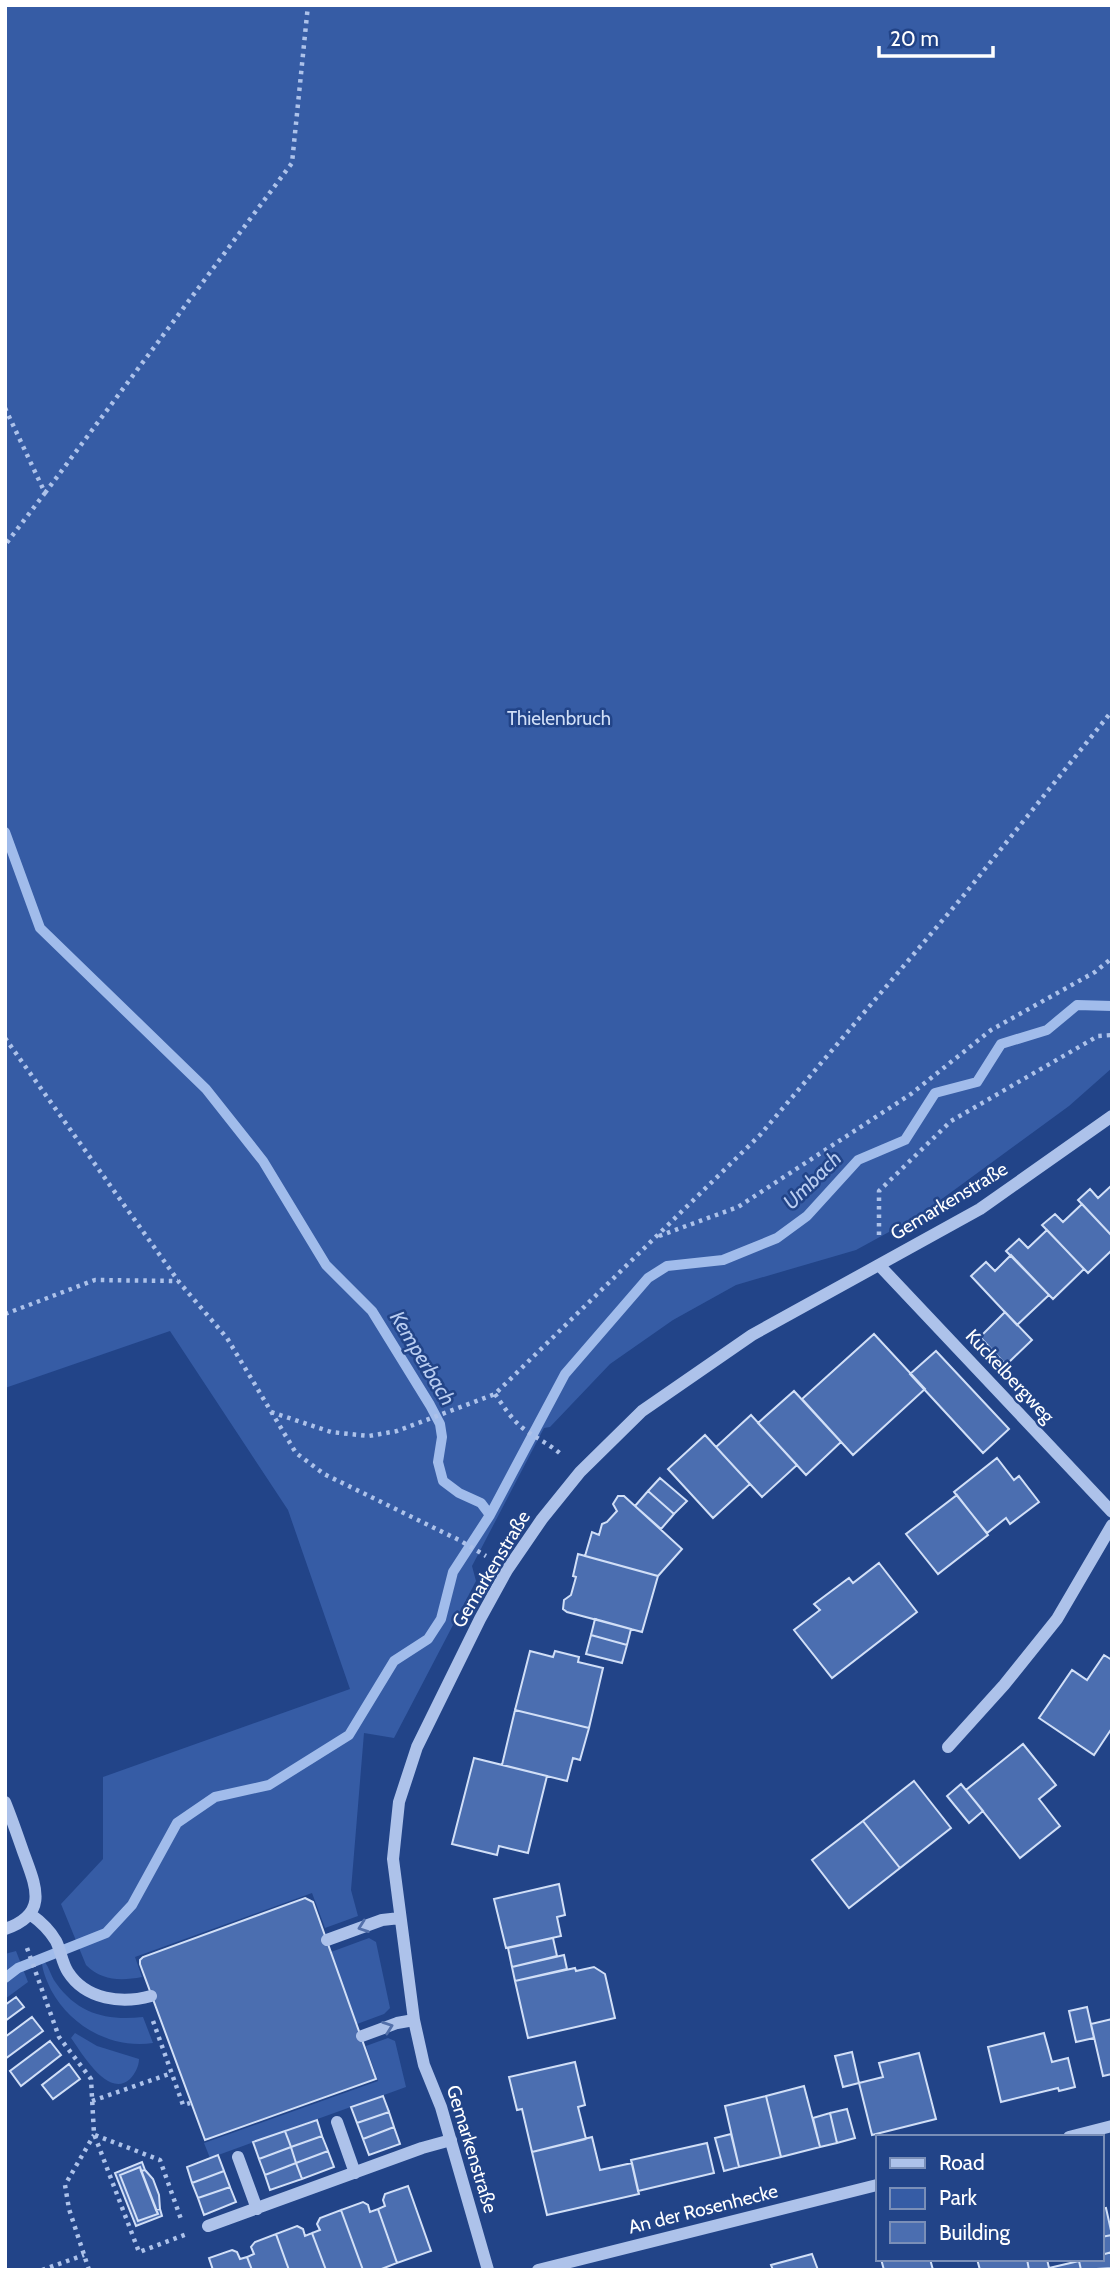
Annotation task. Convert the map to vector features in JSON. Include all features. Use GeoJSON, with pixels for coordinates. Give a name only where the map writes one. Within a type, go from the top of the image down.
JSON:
{"type":"FeatureCollection","features":[{"type":"Feature","properties":{"kind":"street","name":"Gemarkenstraße"},"geometry":{"type":"LineString","coordinates":[[488,2270],[441,2107],[424,2065],[414,2020],[393,1859],[399,1802],[416,1747],[494,1594],[541,1519],[580,1472],[642,1411],[752,1335],[980,1209],[1112,1116]]}},
{"type":"Feature","properties":{"kind":"street","name":"Kuckelbergweg"},"geometry":{"type":"LineString","coordinates":[[879,1265],[1112,1512]]}},
{"type":"Feature","properties":{"kind":"street"},"geometry":{"type":"LineString","coordinates":[[948,1747],[1004,1685],[1057,1619],[1112,1525]]}},
{"type":"Feature","properties":{"kind":"street"},"geometry":{"type":"LineString","coordinates":[[5,1802],[37,1888],[35,1905],[30,1914],[18,1924],[5,1928]]}},
{"type":"Feature","properties":{"kind":"street"},"geometry":{"type":"LineString","coordinates":[[30,1914],[43,1923],[56,1942],[66,1970],[75,1982],[88,1991],[119,2001],[151,1996]]}},
{"type":"Feature","properties":{"kind":"street"},"geometry":{"type":"LineString","coordinates":[[327,1940],[382,1920],[400,1917]]}},
{"type":"Feature","properties":{"kind":"street"},"geometry":{"type":"LineString","coordinates":[[362,2036],[397,2023],[414,2020]]}},
{"type":"Feature","properties":{"kind":"street"},"geometry":{"type":"LineString","coordinates":[[337,2122],[355,2173]]}},
{"type":"Feature","properties":{"kind":"street"},"geometry":{"type":"LineString","coordinates":[[1077,2135],[1112,2126]]}},
{"type":"Feature","properties":{"kind":"street"},"geometry":{"type":"LineString","coordinates":[[208,2226],[451,2140]]}},
{"type":"Feature","properties":{"kind":"street"},"geometry":{"type":"LineString","coordinates":[[238,2157],[257,2209]]}},
{"type":"Feature","properties":{"kind":"street","name":"An der Rosenhecke"},"geometry":{"type":"LineString","coordinates":[[538,2270],[876,2185]]}},
{"type":"Feature","properties":{"kind":"path"},"geometry":{"type":"LineString","coordinates":[[5,545],[292,163],[308,5]]}},
{"type":"Feature","properties":{"kind":"path"},"geometry":{"type":"LineString","coordinates":[[5,408],[45,493]]}},
{"type":"Feature","properties":{"kind":"path"},"geometry":{"type":"LineString","coordinates":[[271,1412],[331,1432],[369,1436],[397,1431],[495,1394],[761,1135],[964,895],[1112,711]]}},
{"type":"Feature","properties":{"kind":"path"},"geometry":{"type":"LineString","coordinates":[[655,1237],[738,1207],[911,1094],[991,1030],[1095,972],[1112,958]]}},
{"type":"Feature","properties":{"kind":"path"},"geometry":{"type":"LineString","coordinates":[[879,1265],[879,1191],[951,1121],[1098,1036],[1112,1035]]}},
{"type":"Feature","properties":{"kind":"path"},"geometry":{"type":"LineString","coordinates":[[5,1038],[179,1282],[227,1338],[296,1453],[324,1474],[459,1540],[480,1553]]}},
{"type":"Feature","properties":{"kind":"path"},"geometry":{"type":"LineString","coordinates":[[5,1314],[95,1280],[179,1282]]}},
{"type":"Feature","properties":{"kind":"path"},"geometry":{"type":"LineString","coordinates":[[495,1394],[508,1413],[524,1429],[541,1439]]}},
{"type":"Feature","properties":{"kind":"path"},"geometry":{"type":"LineString","coordinates":[[29,1953],[59,2037],[91,2078],[94,2134],[139,2252],[208,2226]]}},
{"type":"Feature","properties":{"kind":"path"},"geometry":{"type":"LineString","coordinates":[[153,2022],[183,2105],[190,2103]]}},
{"type":"Feature","properties":{"kind":"path"},"geometry":{"type":"LineString","coordinates":[[92,2101],[172,2073]]}},
{"type":"Feature","properties":{"kind":"path"},"geometry":{"type":"LineString","coordinates":[[94,2134],[160,2160],[187,2234]]}},
{"type":"Feature","properties":{"kind":"path"},"geometry":{"type":"LineString","coordinates":[[89,2270],[69,2209],[65,2185],[94,2134]]}},
{"type":"Feature","properties":{"kind":"path"},"geometry":{"type":"LineString","coordinates":[[42,2270],[84,2255]]}},
{"type":"Feature","properties":{"kind":"green space","name":"Thielenbruch"},"geometry":{"type":"Polygon","coordinates":[[[5,5],[1112,5],[1112,1068],[1069,1106],[920,1215],[856,1250],[736,1285],[673,1320],[610,1364],[550,1427],[544,1428],[472,1566],[476,1581],[394,1738],[364,1733],[351,1890],[358,1916],[325,1928],[312,1893],[135,1957],[142,1977],[127,1979],[105,1977],[86,1965],[61,1904],[103,1859],[103,1777],[350,1689],[288,1510],[170,1331],[5,1388],[5,5]]]}},
{"type":"Feature","properties":{"kind":"green space"},"geometry":{"type":"Polygon","coordinates":[[[369,1938],[376,1942],[390,2008],[384,2014],[357,2024],[331,1952],[369,1938]]]}},
{"type":"Feature","properties":{"kind":"green space"},"geometry":{"type":"Polygon","coordinates":[[[16,1951],[28,1982],[5,1999],[5,1954],[16,1951]]]}},
{"type":"Feature","properties":{"kind":"green space"},"geometry":{"type":"Polygon","coordinates":[[[42,1959],[56,1983],[74,2002],[105,2016],[143,2017],[153,2043],[138,2044],[108,2039],[81,2025],[59,2003],[51,1990],[43,1971],[42,1959]]]}},
{"type":"Feature","properties":{"kind":"green space"},"geometry":{"type":"Polygon","coordinates":[[[75,2033],[97,2046],[139,2059],[134,2075],[122,2084],[105,2079],[96,2072],[71,2038],[75,2033]]]}},
{"type":"Feature","properties":{"kind":"green space"},"geometry":{"type":"Polygon","coordinates":[[[388,2038],[395,2041],[406,2087],[210,2158],[204,2143],[378,2081],[366,2046],[388,2038]]]}},
{"type":"Feature","properties":{"kind":"building"},"geometry":{"type":"Polygon","coordinates":[[[1112,1185],[1112,1236],[1078,1200],[1090,1189],[1098,1198],[1112,1185]]]}},
{"type":"Feature","properties":{"kind":"building"},"geometry":{"type":"Polygon","coordinates":[[[1082,1204],[1112,1236],[1112,1250],[1088,1273],[1042,1225],[1055,1214],[1063,1222],[1082,1204]]]}},
{"type":"Feature","properties":{"kind":"building"},"geometry":{"type":"Polygon","coordinates":[[[1047,1230],[1084,1269],[1053,1299],[1006,1251],[1019,1239],[1028,1248],[1047,1230]]]}},
{"type":"Feature","properties":{"kind":"building"},"geometry":{"type":"Polygon","coordinates":[[[1011,1255],[1049,1295],[1017,1325],[971,1276],[986,1262],[995,1271],[1011,1255]]]}},
{"type":"Feature","properties":{"kind":"building"},"geometry":{"type":"Polygon","coordinates":[[[1005,1312],[1032,1340],[1006,1365],[980,1337],[1005,1312]]]}},
{"type":"Feature","properties":{"kind":"building"},"geometry":{"type":"Polygon","coordinates":[[[874,1334],[925,1389],[853,1455],[802,1399],[874,1334]]]}},
{"type":"Feature","properties":{"kind":"building"},"geometry":{"type":"Polygon","coordinates":[[[936,1351],[1009,1429],[983,1453],[910,1374],[936,1351]]]}},
{"type":"Feature","properties":{"kind":"building"},"geometry":{"type":"Polygon","coordinates":[[[794,1391],[841,1442],[806,1475],[758,1423],[794,1391]]]}},
{"type":"Feature","properties":{"kind":"building"},"geometry":{"type":"Polygon","coordinates":[[[751,1415],[797,1465],[762,1497],[716,1447],[751,1415]]]}},
{"type":"Feature","properties":{"kind":"building"},"geometry":{"type":"Polygon","coordinates":[[[705,1435],[750,1484],[713,1518],[668,1469],[705,1435]]]}},
{"type":"Feature","properties":{"kind":"building"},"geometry":{"type":"Polygon","coordinates":[[[997,1458],[1014,1480],[1019,1476],[1039,1502],[1010,1524],[1006,1518],[987,1533],[954,1492],[997,1458]]]}},
{"type":"Feature","properties":{"kind":"building"},"geometry":{"type":"Polygon","coordinates":[[[660,1478],[687,1501],[674,1514],[648,1491],[660,1478]]]}},
{"type":"Feature","properties":{"kind":"building"},"geometry":{"type":"Polygon","coordinates":[[[648,1491],[674,1514],[661,1529],[635,1506],[648,1491]]]}},
{"type":"Feature","properties":{"kind":"building"},"geometry":{"type":"Polygon","coordinates":[[[957,1495],[988,1535],[938,1574],[906,1534],[957,1495]]]}},
{"type":"Feature","properties":{"kind":"building"},"geometry":{"type":"Polygon","coordinates":[[[618,1496],[624,1496],[682,1549],[658,1576],[585,1556],[592,1532],[599,1535],[602,1524],[617,1511],[613,1504],[618,1496]]]}},
{"type":"Feature","properties":{"kind":"building"},"geometry":{"type":"Polygon","coordinates":[[[578,1554],[658,1576],[642,1632],[563,1609],[564,1600],[571,1595],[576,1577],[573,1576],[578,1554]]]}},
{"type":"Feature","properties":{"kind":"building"},"geometry":{"type":"Polygon","coordinates":[[[879,1563],[917,1612],[832,1678],[794,1630],[820,1610],[814,1604],[849,1578],[853,1583],[879,1563]]]}},
{"type":"Feature","properties":{"kind":"building"},"geometry":{"type":"Polygon","coordinates":[[[595,1619],[631,1629],[627,1645],[591,1635],[595,1619]]]}},
{"type":"Feature","properties":{"kind":"building"},"geometry":{"type":"Polygon","coordinates":[[[591,1635],[627,1645],[622,1663],[586,1654],[591,1635]]]}},
{"type":"Feature","properties":{"kind":"building"},"geometry":{"type":"Polygon","coordinates":[[[530,1651],[553,1657],[555,1651],[579,1657],[578,1662],[603,1668],[589,1728],[515,1710],[530,1651]]]}},
{"type":"Feature","properties":{"kind":"building"},"geometry":{"type":"Polygon","coordinates":[[[1104,1655],[1112,1660],[1112,1728],[1094,1755],[1039,1718],[1072,1670],[1087,1680],[1104,1655]]]}},
{"type":"Feature","properties":{"kind":"building"},"geometry":{"type":"Polygon","coordinates":[[[515,1710],[589,1728],[580,1760],[573,1758],[567,1781],[502,1765],[515,1710]]]}},
{"type":"Feature","properties":{"kind":"building"},"geometry":{"type":"Polygon","coordinates":[[[1023,1744],[1056,1785],[1039,1799],[1060,1826],[1020,1858],[966,1790],[1023,1744]]]}},
{"type":"Feature","properties":{"kind":"building"},"geometry":{"type":"Polygon","coordinates":[[[474,1758],[547,1776],[528,1853],[499,1846],[497,1855],[452,1844],[474,1758]]]}},
{"type":"Feature","properties":{"kind":"building"},"geometry":{"type":"Polygon","coordinates":[[[914,1781],[951,1828],[900,1868],[863,1821],[914,1781]]]}},
{"type":"Feature","properties":{"kind":"building"},"geometry":{"type":"Polygon","coordinates":[[[961,1784],[983,1811],[969,1823],[947,1796],[961,1784]]]}},
{"type":"Feature","properties":{"kind":"building"},"geometry":{"type":"Polygon","coordinates":[[[863,1821],[900,1868],[849,1908],[812,1860],[863,1821]]]}},
{"type":"Feature","properties":{"kind":"building"},"geometry":{"type":"Polygon","coordinates":[[[559,1884],[565,1915],[557,1917],[561,1936],[506,1948],[494,1899],[559,1884]]]}},
{"type":"Feature","properties":{"kind":"building"},"geometry":{"type":"Polygon","coordinates":[[[305,1898],[313,1902],[376,2079],[205,2140],[140,1960],[305,1898]]]}},
{"type":"Feature","properties":{"kind":"building"},"geometry":{"type":"Polygon","coordinates":[[[553,1938],[557,1956],[512,1967],[508,1948],[553,1938]]]}},
{"type":"Feature","properties":{"kind":"building"},"geometry":{"type":"Polygon","coordinates":[[[564,1955],[567,1969],[515,1981],[512,1967],[564,1955]]]}},
{"type":"Feature","properties":{"kind":"building"},"geometry":{"type":"Polygon","coordinates":[[[594,1967],[605,1974],[615,2018],[528,2038],[515,1981],[575,1968],[576,1971],[594,1967]]]}},
{"type":"Feature","properties":{"kind":"building"},"geometry":{"type":"Polygon","coordinates":[[[16,1997],[24,2007],[5,2021],[5,2005],[16,1997]]]}},
{"type":"Feature","properties":{"kind":"building"},"geometry":{"type":"Polygon","coordinates":[[[1087,2007],[1094,2038],[1076,2042],[1069,2011],[1087,2007]]]}},
{"type":"Feature","properties":{"kind":"building"},"geometry":{"type":"Polygon","coordinates":[[[32,2017],[43,2031],[5,2059],[5,2037],[32,2017]]]}},
{"type":"Feature","properties":{"kind":"building"},"geometry":{"type":"Polygon","coordinates":[[[1112,2019],[1112,2074],[1103,2076],[1091,2024],[1112,2019]]]}},
{"type":"Feature","properties":{"kind":"building"},"geometry":{"type":"Polygon","coordinates":[[[1044,2033],[1052,2062],[1068,2058],[1075,2087],[1059,2091],[1058,2088],[1001,2102],[988,2047],[1044,2033]]]}},
{"type":"Feature","properties":{"kind":"building"},"geometry":{"type":"Polygon","coordinates":[[[50,2041],[61,2055],[21,2086],[10,2071],[50,2041]]]}},
{"type":"Feature","properties":{"kind":"building"},"geometry":{"type":"Polygon","coordinates":[[[852,2052],[859,2083],[843,2087],[835,2056],[852,2052]]]}},
{"type":"Feature","properties":{"kind":"building"},"geometry":{"type":"Polygon","coordinates":[[[919,2053],[936,2119],[872,2135],[859,2083],[883,2077],[879,2063],[919,2053]]]}},
{"type":"Feature","properties":{"kind":"building"},"geometry":{"type":"Polygon","coordinates":[[[575,2062],[585,2105],[578,2107],[586,2139],[532,2152],[522,2109],[517,2110],[509,2077],[575,2062]]]}},
{"type":"Feature","properties":{"kind":"building"},"geometry":{"type":"Polygon","coordinates":[[[69,2064],[80,2079],[53,2099],[42,2085],[69,2064]]]}},
{"type":"Feature","properties":{"kind":"building"},"geometry":{"type":"Polygon","coordinates":[[[804,2086],[820,2147],[781,2157],[766,2096],[804,2086]]]}},
{"type":"Feature","properties":{"kind":"building"},"geometry":{"type":"Polygon","coordinates":[[[383,2096],[389,2112],[357,2123],[351,2107],[383,2096]]]}},
{"type":"Feature","properties":{"kind":"building"},"geometry":{"type":"Polygon","coordinates":[[[766,2096],[781,2157],[739,2167],[725,2106],[766,2096]]]}},
{"type":"Feature","properties":{"kind":"building"},"geometry":{"type":"Polygon","coordinates":[[[847,2109],[855,2138],[837,2143],[830,2113],[847,2109]]]}},
{"type":"Feature","properties":{"kind":"building"},"geometry":{"type":"Polygon","coordinates":[[[389,2112],[394,2127],[363,2139],[357,2123],[389,2112]]]}},
{"type":"Feature","properties":{"kind":"building"},"geometry":{"type":"Polygon","coordinates":[[[830,2113],[837,2143],[820,2147],[813,2118],[830,2113]]]}},
{"type":"Feature","properties":{"kind":"building"},"geometry":{"type":"Polygon","coordinates":[[[317,2120],[322,2136],[291,2147],[285,2131],[317,2120]]]}},
{"type":"Feature","properties":{"kind":"building"},"geometry":{"type":"Polygon","coordinates":[[[394,2127],[400,2144],[369,2155],[363,2139],[394,2127]]]}},
{"type":"Feature","properties":{"kind":"building"},"geometry":{"type":"Polygon","coordinates":[[[285,2131],[291,2147],[259,2159],[253,2142],[285,2131]]]}},
{"type":"Feature","properties":{"kind":"building"},"geometry":{"type":"Polygon","coordinates":[[[731,2134],[739,2167],[724,2171],[715,2138],[731,2134]]]}},
{"type":"Feature","properties":{"kind":"building"},"geometry":{"type":"Polygon","coordinates":[[[322,2136],[328,2151],[296,2163],[291,2147],[322,2136]]]}},
{"type":"Feature","properties":{"kind":"building"},"geometry":{"type":"Polygon","coordinates":[[[592,2137],[600,2170],[632,2163],[639,2194],[547,2215],[532,2152],[592,2137]]]}},
{"type":"Feature","properties":{"kind":"building"},"geometry":{"type":"Polygon","coordinates":[[[707,2143],[714,2173],[638,2191],[631,2160],[707,2143]]]}},
{"type":"Feature","properties":{"kind":"building"},"geometry":{"type":"Polygon","coordinates":[[[291,2147],[296,2163],[265,2175],[259,2159],[291,2147]]]}},
{"type":"Feature","properties":{"kind":"building"},"geometry":{"type":"Polygon","coordinates":[[[328,2151],[334,2167],[302,2179],[296,2163],[328,2151]]]}},
{"type":"Feature","properties":{"kind":"building"},"geometry":{"type":"Polygon","coordinates":[[[218,2155],[224,2171],[192,2183],[187,2167],[218,2155]]]}},
{"type":"Feature","properties":{"kind":"building"},"geometry":{"type":"Polygon","coordinates":[[[142,2162],[145,2170],[141,2171],[140,2167],[120,2175],[138,2221],[158,2214],[156,2210],[160,2209],[162,2216],[136,2226],[115,2173],[142,2162]]]}},
{"type":"Feature","properties":{"kind":"building"},"geometry":{"type":"Polygon","coordinates":[[[296,2163],[302,2179],[270,2190],[265,2175],[296,2163]]]}},
{"type":"Feature","properties":{"kind":"building"},"geometry":{"type":"Polygon","coordinates":[[[140,2167],[158,2214],[138,2221],[120,2175],[140,2167]]]}},
{"type":"Feature","properties":{"kind":"building"},"geometry":{"type":"Polygon","coordinates":[[[145,2170],[153,2179],[159,2195],[160,2209],[156,2210],[141,2171],[145,2170]]]}},
{"type":"Feature","properties":{"kind":"building"},"geometry":{"type":"Polygon","coordinates":[[[224,2171],[230,2187],[198,2198],[192,2183],[224,2171]]]}},
{"type":"Feature","properties":{"kind":"building"},"geometry":{"type":"Polygon","coordinates":[[[408,2186],[431,2251],[397,2263],[378,2209],[385,2206],[385,2194],[408,2186]]]}},
{"type":"Feature","properties":{"kind":"building"},"geometry":{"type":"Polygon","coordinates":[[[230,2187],[236,2202],[204,2215],[198,2198],[230,2187]]]}},
{"type":"Feature","properties":{"kind":"building"},"geometry":{"type":"Polygon","coordinates":[[[363,2202],[368,2205],[370,2212],[378,2209],[397,2263],[379,2270],[363,2270],[341,2210],[363,2202]]]}},
{"type":"Feature","properties":{"kind":"building"},"geometry":{"type":"Polygon","coordinates":[[[1106,2208],[1112,2235],[1103,2237],[1103,2209],[1106,2208]]]}},
{"type":"Feature","properties":{"kind":"building"},"geometry":{"type":"Polygon","coordinates":[[[341,2210],[363,2270],[326,2270],[312,2233],[320,2230],[317,2224],[320,2218],[341,2210]]]}},
{"type":"Feature","properties":{"kind":"building"},"geometry":{"type":"Polygon","coordinates":[[[297,2226],[303,2229],[305,2236],[312,2233],[326,2270],[289,2270],[276,2234],[297,2226]]]}},
{"type":"Feature","properties":{"kind":"building"},"geometry":{"type":"Polygon","coordinates":[[[276,2234],[289,2270],[252,2270],[247,2257],[254,2254],[251,2247],[255,2242],[276,2234]]]}},
{"type":"Feature","properties":{"kind":"building"},"geometry":{"type":"Polygon","coordinates":[[[1112,2235],[1112,2252],[1103,2254],[1103,2237],[1112,2235]]]}},
{"type":"Feature","properties":{"kind":"building"},"geometry":{"type":"Polygon","coordinates":[[[232,2250],[237,2252],[240,2259],[247,2257],[252,2270],[213,2270],[209,2258],[232,2250]]]}},
{"type":"Feature","properties":{"kind":"building"},"geometry":{"type":"Polygon","coordinates":[[[1112,2252],[1112,2268],[1081,2270],[1079,2261],[1103,2261],[1103,2254],[1112,2252]]]}},
{"type":"Feature","properties":{"kind":"building"},"geometry":{"type":"Polygon","coordinates":[[[812,2254],[818,2270],[773,2270],[771,2265],[812,2254]]]}},
{"type":"Feature","properties":{"kind":"building"},"geometry":{"type":"Polygon","coordinates":[[[882,2261],[931,2261],[933,2270],[884,2270],[882,2261]]]}},
{"type":"Feature","properties":{"kind":"building"},"geometry":{"type":"Polygon","coordinates":[[[978,2261],[1027,2261],[1029,2270],[980,2270],[978,2261]]]}},
{"type":"Feature","properties":{"kind":"building"},"geometry":{"type":"Polygon","coordinates":[[[1027,2261],[1047,2261],[1049,2268],[1079,2261],[1081,2270],[1029,2270],[1027,2261]]]}},
{"type":"Feature","properties":{"kind":"waterway","name":"Kemperbach"},"geometry":{"type":"LineString","coordinates":[[5,832],[40,928],[206,1089],[263,1161],[326,1265],[372,1311],[430,1405],[440,1424],[442,1437],[438,1462],[443,1481],[459,1493],[481,1503],[490,1515],[453,1572],[441,1619],[428,1639],[394,1661],[349,1735],[269,1785],[215,1797],[177,1823],[132,1905],[106,1933],[18,1968],[5,1978]]}},
{"type":"Feature","properties":{"kind":"waterway","name":"Umbach"},"geometry":{"type":"LineString","coordinates":[[490,1515],[565,1374],[648,1278],[667,1266],[723,1260],[777,1238],[807,1216],[858,1160],[905,1140],[935,1093],[977,1082],[1001,1044],[1047,1030],[1077,1005],[1112,1006]]}}]}
